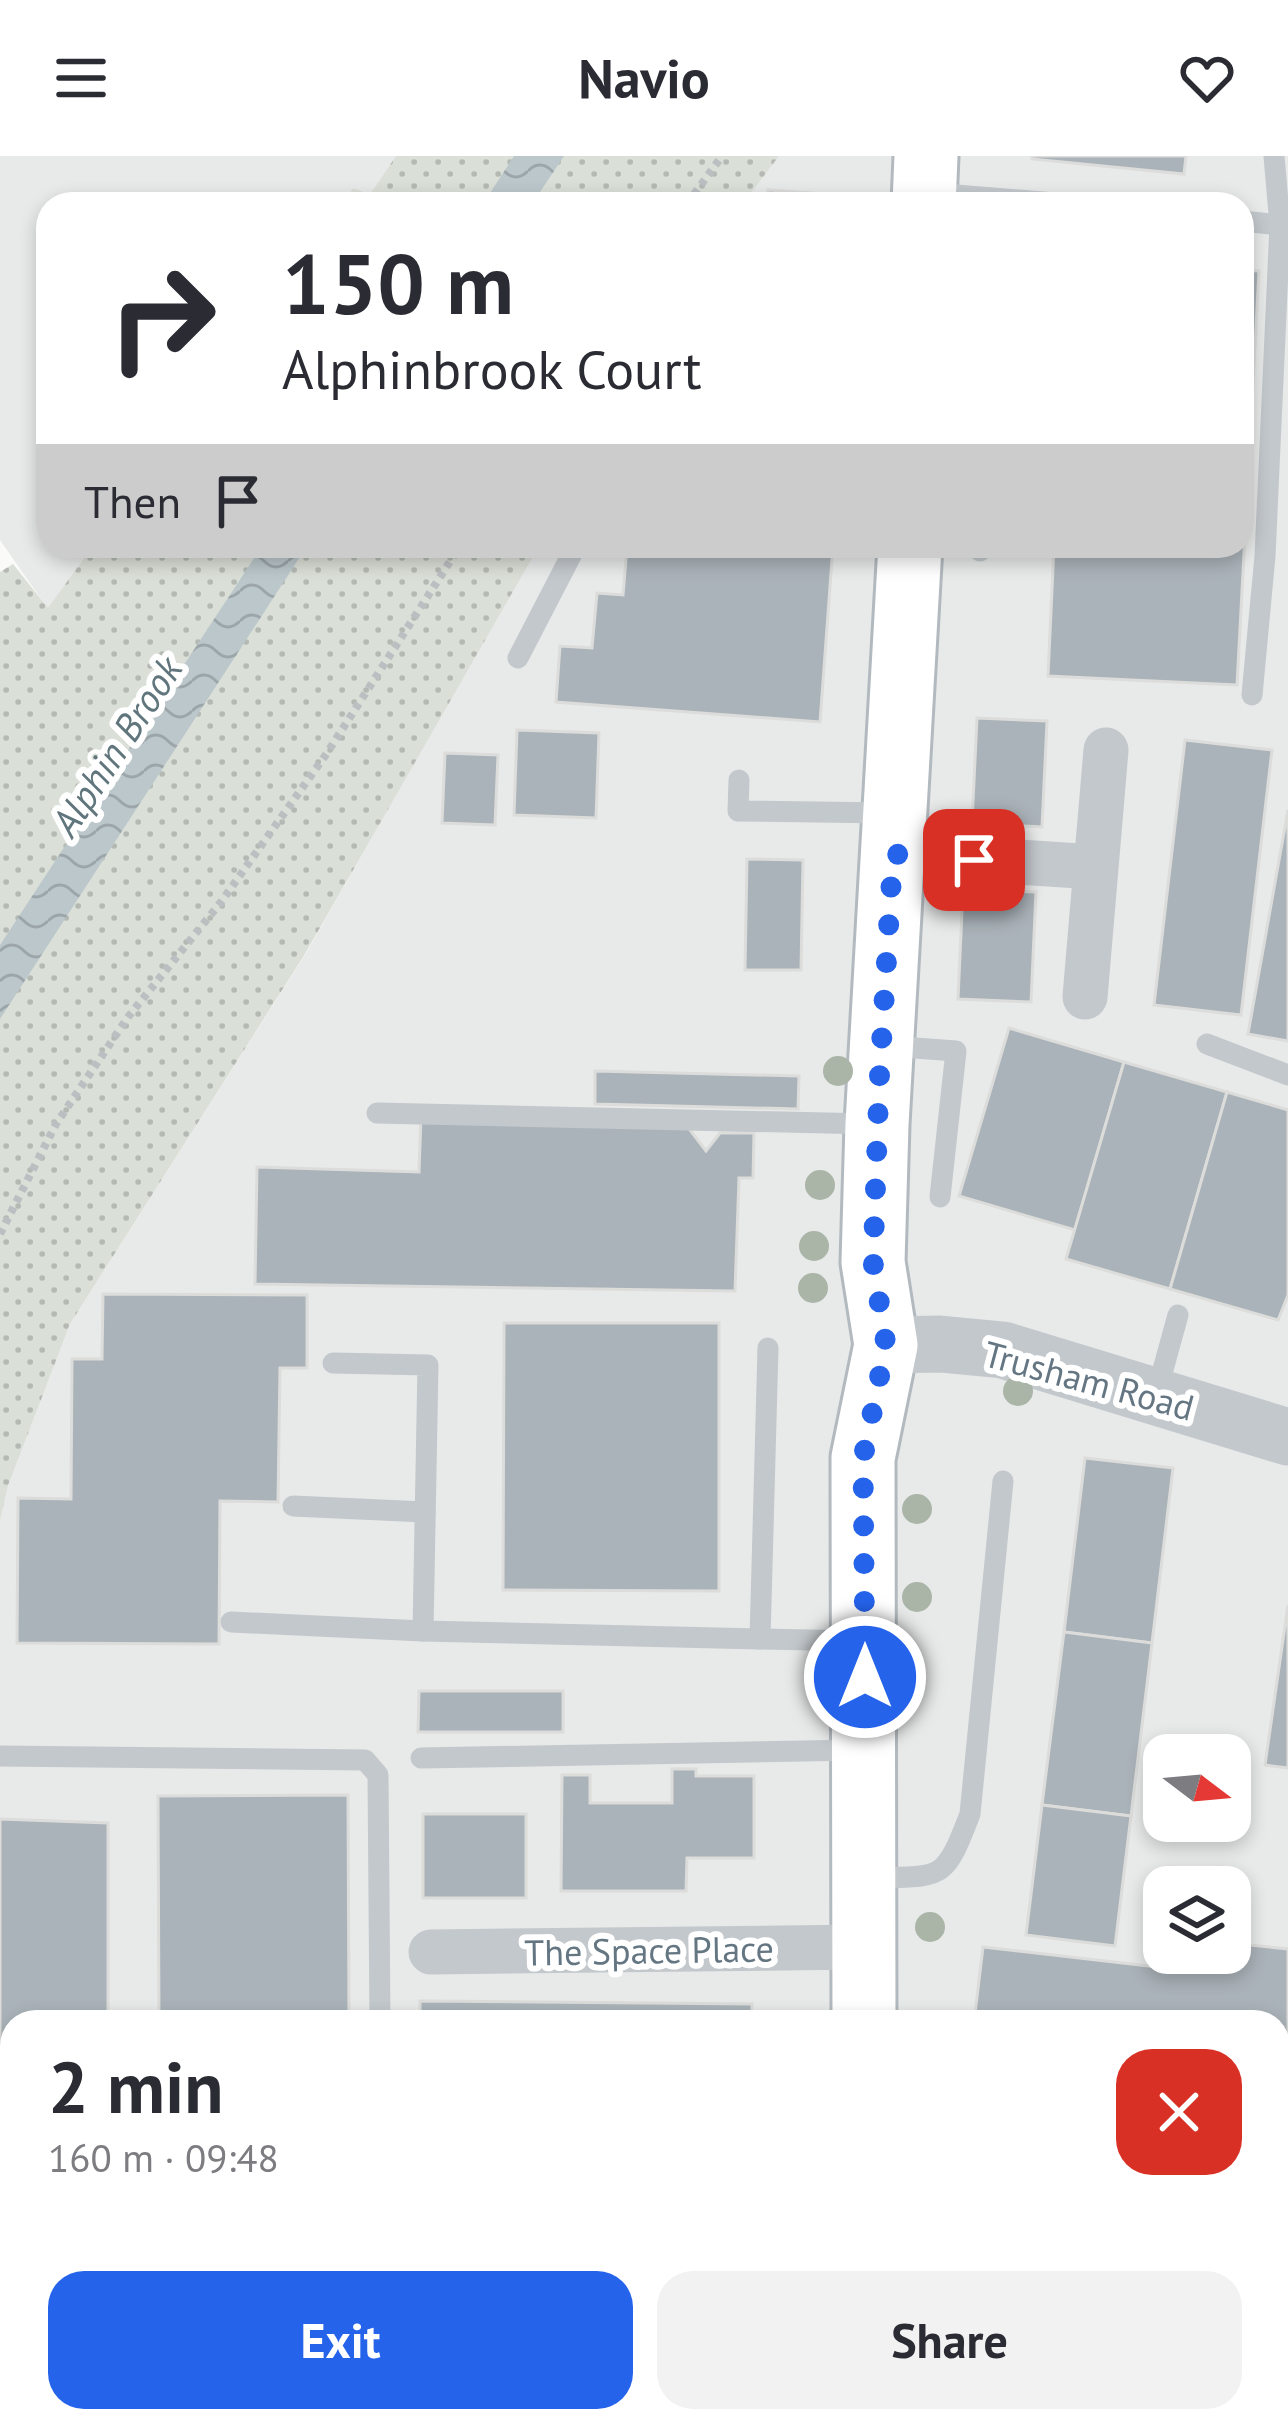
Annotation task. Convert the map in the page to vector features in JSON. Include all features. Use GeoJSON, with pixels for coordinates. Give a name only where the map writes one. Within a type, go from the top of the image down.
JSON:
{"type":"FeatureCollection","features":[{"type":"Feature","properties":{"kind":"main road"},"geometry":{"type":"LineString","coordinates":[[864,2010],[863,1458],[886,1345],[873,1262],[877,1124],[909,558]]}},
{"type":"Feature","properties":{"kind":"street"},"geometry":{"type":"LineString","coordinates":[[1084,998],[1106,750]]}},
{"type":"Feature","properties":{"kind":"street"},"geometry":{"type":"LineString","coordinates":[[895,834],[1095,867]]}},
{"type":"Feature","properties":{"kind":"street","name":"Trusham Road"},"geometry":{"type":"LineString","coordinates":[[886,1345],[1003,1350],[1286,1431]]}},
{"type":"Feature","properties":{"kind":"street","name":"The Space Place"},"geometry":{"type":"LineString","coordinates":[[431,1952],[866,1947]]}},
{"type":"Feature","properties":{"kind":"lane"},"geometry":{"type":"LineString","coordinates":[[1252,695],[1264,556],[1280,225],[1274,156]]}},
{"type":"Feature","properties":{"kind":"lane"},"geometry":{"type":"LineString","coordinates":[[925,184],[958,192]]}},
{"type":"Feature","properties":{"kind":"lane"},"geometry":{"type":"LineString","coordinates":[[1254,222],[1280,225]]}},
{"type":"Feature","properties":{"kind":"lane"},"geometry":{"type":"LineString","coordinates":[[518,658],[570,558]]}},
{"type":"Feature","properties":{"kind":"lane"},"geometry":{"type":"LineString","coordinates":[[739,780],[738,811],[895,834]]}},
{"type":"Feature","properties":{"kind":"lane"},"geometry":{"type":"LineString","coordinates":[[1207,1044],[1288,1075]]}},
{"type":"Feature","properties":{"kind":"lane"},"geometry":{"type":"LineString","coordinates":[[881,1046],[956,1052],[940,1197]]}},
{"type":"Feature","properties":{"kind":"lane"},"geometry":{"type":"LineString","coordinates":[[377,1113],[877,1124]]}},
{"type":"Feature","properties":{"kind":"lane"},"geometry":{"type":"LineString","coordinates":[[1156,1396],[1178,1315]]}},
{"type":"Feature","properties":{"kind":"lane"},"geometry":{"type":"LineString","coordinates":[[760,1639],[768,1348]]}},
{"type":"Feature","properties":{"kind":"lane"},"geometry":{"type":"LineString","coordinates":[[333,1363],[428,1365],[423,1631]]}},
{"type":"Feature","properties":{"kind":"lane"},"geometry":{"type":"LineString","coordinates":[[865,1878],[933,1876],[952,1861],[970,1814],[1003,1480]]}},
{"type":"Feature","properties":{"kind":"lane"},"geometry":{"type":"LineString","coordinates":[[293,1506],[425,1512]]}},
{"type":"Feature","properties":{"kind":"lane"},"geometry":{"type":"LineString","coordinates":[[231,1622],[865,1641]]}},
{"type":"Feature","properties":{"kind":"lane"},"geometry":{"type":"LineString","coordinates":[[421,1758],[865,1750]]}},
{"type":"Feature","properties":{"kind":"lane"},"geometry":{"type":"LineString","coordinates":[[0,1756],[365,1760],[378,1774],[380,2010]]}},
{"type":"Feature","properties":{"kind":"path"},"geometry":{"type":"LineString","coordinates":[[696,192],[722,156]]}},
{"type":"Feature","properties":{"kind":"path"},"geometry":{"type":"LineString","coordinates":[[0,1234],[56,1124],[128,1017],[221,902],[327,753],[452,558]]}},
{"type":"Feature","properties":{"kind":"shaded area"},"geometry":{"type":"Polygon","coordinates":[[[0,156],[396,156],[371,192],[353,188],[350,192],[36,192],[36,558],[84,558],[48,609],[0,540],[0,156]]]}},
{"type":"Feature","properties":{"kind":"shaded area"},"geometry":{"type":"Polygon","coordinates":[[[396,156],[779,156],[752,192],[371,192],[396,156]]]}},
{"type":"Feature","properties":{"kind":"shaded area"},"geometry":{"type":"Polygon","coordinates":[[[779,156],[1288,156],[1288,2010],[0,2010],[0,1521],[8,1486],[70,1324],[308,950],[530,558],[1254,558],[1254,192],[752,192],[779,156]]]}},
{"type":"Feature","properties":{"kind":"shaded area"},"geometry":{"type":"Polygon","coordinates":[[[84,558],[532,558],[305,954],[70,1324],[8,1486],[0,1521],[0,572],[13,564],[48,608],[84,558]]]}},
{"type":"Feature","properties":{"kind":"water"},"geometry":{"type":"Polygon","coordinates":[[[514,156],[564,156],[540,192],[491,192],[514,156]]]}},
{"type":"Feature","properties":{"kind":"water"},"geometry":{"type":"Polygon","coordinates":[[[254,558],[299,558],[0,1019],[0,945],[254,558]]]}},
{"type":"Feature","properties":{"kind":"building"},"geometry":{"type":"Polygon","coordinates":[[[1032,156],[1186,156],[1184,174],[1032,156]]]}},
{"type":"Feature","properties":{"kind":"building"},"geometry":{"type":"Polygon","coordinates":[[[1254,271],[1259,271],[1254,365],[1254,271]]]}},
{"type":"Feature","properties":{"kind":"building"},"geometry":{"type":"Polygon","coordinates":[[[626,558],[832,558],[820,722],[556,702],[560,646],[592,648],[597,593],[623,595],[626,558]]]}},
{"type":"Feature","properties":{"kind":"building"},"geometry":{"type":"Polygon","coordinates":[[[1053,558],[1244,558],[1237,685],[1048,676],[1053,558]]]}},
{"type":"Feature","properties":{"kind":"building"},"geometry":{"type":"Polygon","coordinates":[[[977,718],[1047,721],[1042,827],[972,823],[977,718]]]}},
{"type":"Feature","properties":{"kind":"building"},"geometry":{"type":"Polygon","coordinates":[[[517,730],[599,733],[596,818],[514,815],[517,730]]]}},
{"type":"Feature","properties":{"kind":"building"},"geometry":{"type":"Polygon","coordinates":[[[1185,740],[1272,750],[1241,1015],[1154,1005],[1185,740]]]}},
{"type":"Feature","properties":{"kind":"building"},"geometry":{"type":"Polygon","coordinates":[[[445,753],[498,755],[495,825],[442,823],[445,753]]]}},
{"type":"Feature","properties":{"kind":"building"},"geometry":{"type":"Polygon","coordinates":[[[1288,810],[1288,1041],[1248,1034],[1288,810]]]}},
{"type":"Feature","properties":{"kind":"building"},"geometry":{"type":"Polygon","coordinates":[[[747,859],[803,860],[801,970],[745,970],[747,859]]]}},
{"type":"Feature","properties":{"kind":"building"},"geometry":{"type":"Polygon","coordinates":[[[963,889],[1036,892],[1031,1002],[958,999],[963,889]]]}},
{"type":"Feature","properties":{"kind":"building"},"geometry":{"type":"Polygon","coordinates":[[[1009,1028],[1124,1062],[1075,1230],[959,1196],[1009,1028]]]}},
{"type":"Feature","properties":{"kind":"building"},"geometry":{"type":"Polygon","coordinates":[[[1124,1062],[1227,1092],[1170,1289],[1066,1259],[1124,1062]]]}},
{"type":"Feature","properties":{"kind":"building"},"geometry":{"type":"Polygon","coordinates":[[[595,1071],[799,1076],[798,1109],[595,1104],[595,1071]]]}},
{"type":"Feature","properties":{"kind":"building"},"geometry":{"type":"Polygon","coordinates":[[[1227,1092],[1288,1110],[1288,1295],[1278,1320],[1170,1289],[1227,1092]]]}},
{"type":"Feature","properties":{"kind":"building"},"geometry":{"type":"Polygon","coordinates":[[[421,1118],[687,1126],[706,1151],[720,1133],[754,1133],[753,1178],[739,1178],[735,1291],[255,1284],[257,1167],[419,1172],[421,1118]]]}},
{"type":"Feature","properties":{"kind":"building"},"geometry":{"type":"Polygon","coordinates":[[[103,1294],[307,1295],[307,1368],[280,1368],[278,1502],[220,1501],[219,1644],[17,1643],[18,1498],[71,1499],[72,1359],[102,1359],[103,1294]]]}},
{"type":"Feature","properties":{"kind":"building"},"geometry":{"type":"Polygon","coordinates":[[[504,1323],[719,1323],[719,1591],[503,1590],[504,1323]]]}},
{"type":"Feature","properties":{"kind":"building"},"geometry":{"type":"Polygon","coordinates":[[[1085,1458],[1173,1468],[1152,1643],[1064,1632],[1085,1458]]]}},
{"type":"Feature","properties":{"kind":"building"},"geometry":{"type":"Polygon","coordinates":[[[1288,1605],[1288,1768],[1265,1765],[1288,1605]]]}},
{"type":"Feature","properties":{"kind":"building"},"geometry":{"type":"Polygon","coordinates":[[[1064,1632],[1152,1643],[1131,1816],[1042,1805],[1064,1632]]]}},
{"type":"Feature","properties":{"kind":"building"},"geometry":{"type":"Polygon","coordinates":[[[419,1691],[563,1691],[563,1732],[418,1732],[419,1691]]]}},
{"type":"Feature","properties":{"kind":"building"},"geometry":{"type":"Polygon","coordinates":[[[672,1769],[696,1769],[696,1776],[754,1776],[754,1858],[687,1858],[686,1891],[561,1891],[562,1775],[590,1775],[590,1803],[672,1803],[672,1769]]]}},
{"type":"Feature","properties":{"kind":"building"},"geometry":{"type":"Polygon","coordinates":[[[348,1795],[349,2010],[159,2010],[158,1796],[348,1795]]]}},
{"type":"Feature","properties":{"kind":"building"},"geometry":{"type":"Polygon","coordinates":[[[1042,1805],[1131,1816],[1115,1946],[1026,1935],[1042,1805]]]}},
{"type":"Feature","properties":{"kind":"building"},"geometry":{"type":"Polygon","coordinates":[[[423,1814],[526,1814],[526,1898],[423,1898],[423,1814]]]}},
{"type":"Feature","properties":{"kind":"building"},"geometry":{"type":"Polygon","coordinates":[[[0,1819],[108,1823],[108,2010],[0,2010],[0,1819]]]}},
{"type":"Feature","properties":{"kind":"building"},"geometry":{"type":"Polygon","coordinates":[[[1251,1945],[1288,1949],[1288,2010],[975,2010],[983,1947],[1143,1965],[1143,1974],[1251,1974],[1251,1945]]]}},
{"type":"Feature","properties":{"kind":"building"},"geometry":{"type":"Polygon","coordinates":[[[420,2001],[752,2004],[752,2010],[420,2010],[420,2001]]]}},
{"type":"Feature","properties":{"kind":"route"},"geometry":{"type":"LineString","coordinates":[[865,1677],[863,1458],[886,1345],[873,1262],[893,854],[974,860]]}},
{"type":"Feature","properties":{"kind":"water label","name":"Alphin Brook"},"geometry":{"type":"Point","coordinates":[116,746]}}]}
